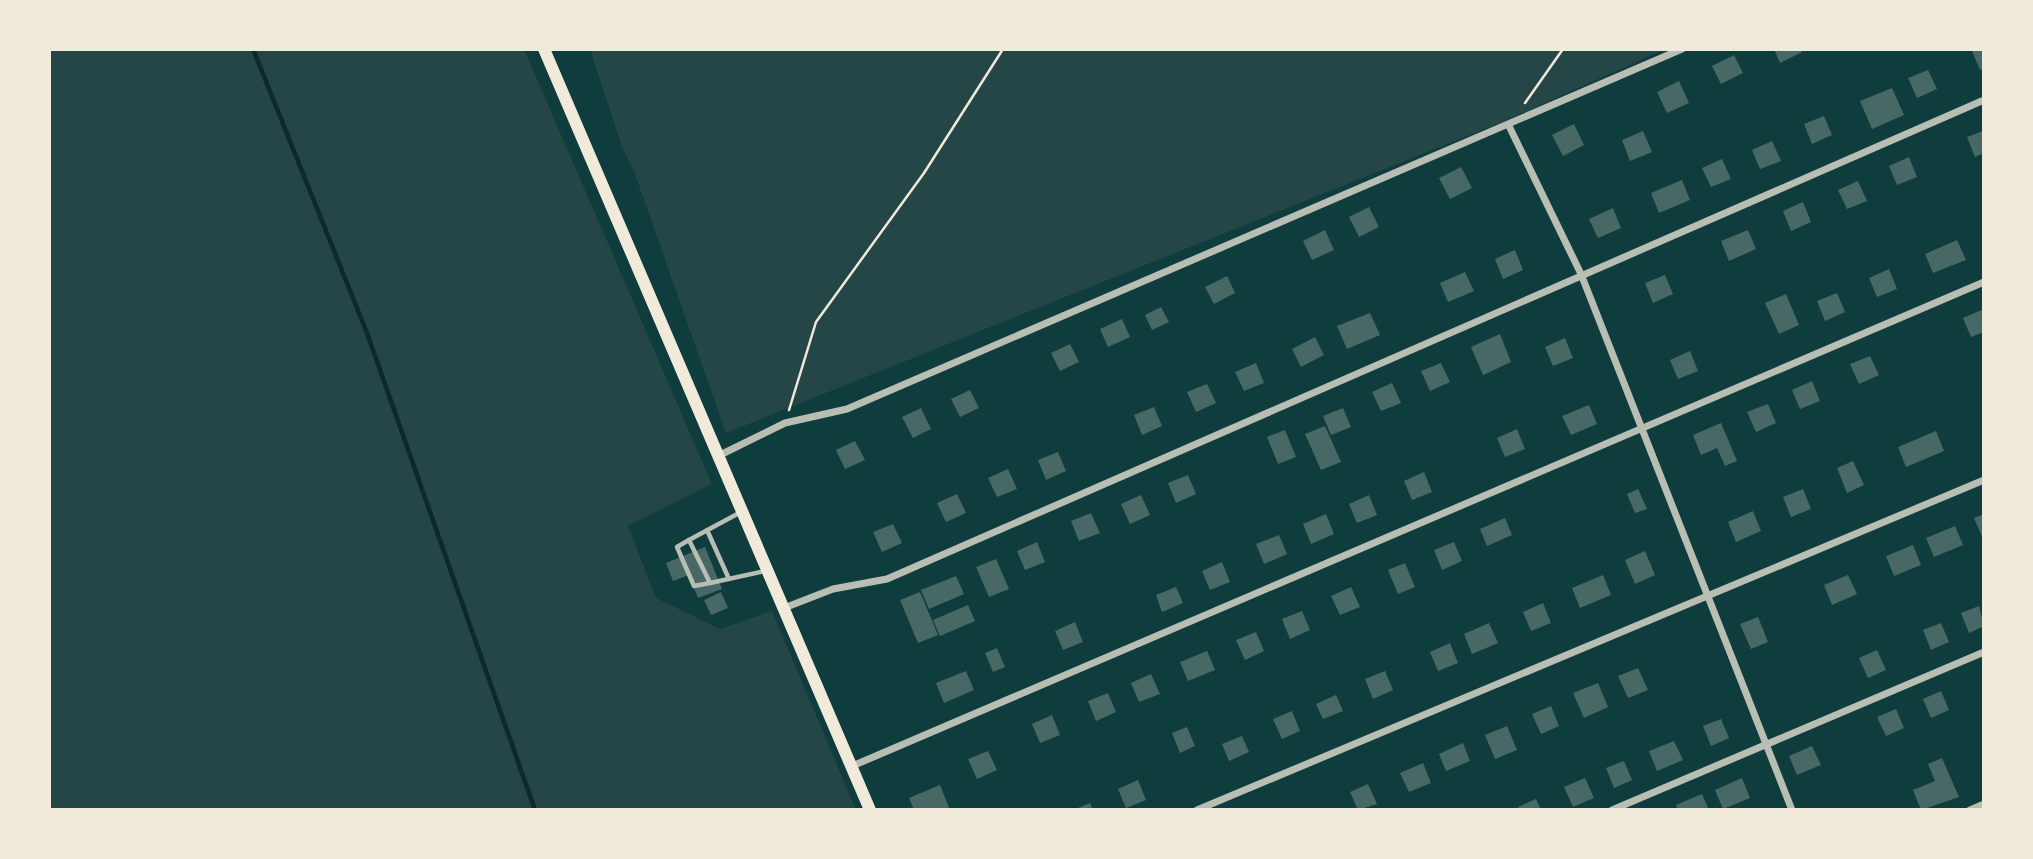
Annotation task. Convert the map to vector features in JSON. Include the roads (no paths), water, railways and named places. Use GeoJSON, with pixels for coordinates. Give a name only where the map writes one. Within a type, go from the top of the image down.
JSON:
{"type":"FeatureCollection","features":[{"type":"Feature","properties":{"kind":"main road"},"geometry":{"type":"LineString","coordinates":[[544,49],[870,810]]}},
{"type":"Feature","properties":{"kind":"street"},"geometry":{"type":"LineString","coordinates":[[718,456],[785,423],[847,410],[1682,49]]}},
{"type":"Feature","properties":{"kind":"street"},"geometry":{"type":"LineString","coordinates":[[783,608],[833,589],[887,579],[1984,100]]}},
{"type":"Feature","properties":{"kind":"street"},"geometry":{"type":"LineString","coordinates":[[1509,126],[1581,274],[1792,810]]}},
{"type":"Feature","properties":{"kind":"street"},"geometry":{"type":"LineString","coordinates":[[850,766],[1984,282]]}},
{"type":"Feature","properties":{"kind":"street"},"geometry":{"type":"LineString","coordinates":[[1197,810],[1984,480]]}},
{"type":"Feature","properties":{"kind":"street"},"geometry":{"type":"LineString","coordinates":[[1612,810],[1984,652]]}},
{"type":"Feature","properties":{"kind":"street"},"geometry":{"type":"LineString","coordinates":[[1970,810],[1984,804]]}},
{"type":"Feature","properties":{"kind":"lane"},"geometry":{"type":"LineString","coordinates":[[742,511],[677,547],[694,586],[767,571]]}},
{"type":"Feature","properties":{"kind":"lane"},"geometry":{"type":"LineString","coordinates":[[707,530],[729,579]]}},
{"type":"Feature","properties":{"kind":"lane"},"geometry":{"type":"LineString","coordinates":[[690,540],[710,583]]}},
{"type":"Feature","properties":{"kind":"waterway"},"geometry":{"type":"LineString","coordinates":[[253,49],[367,333],[535,810]]}}]}
